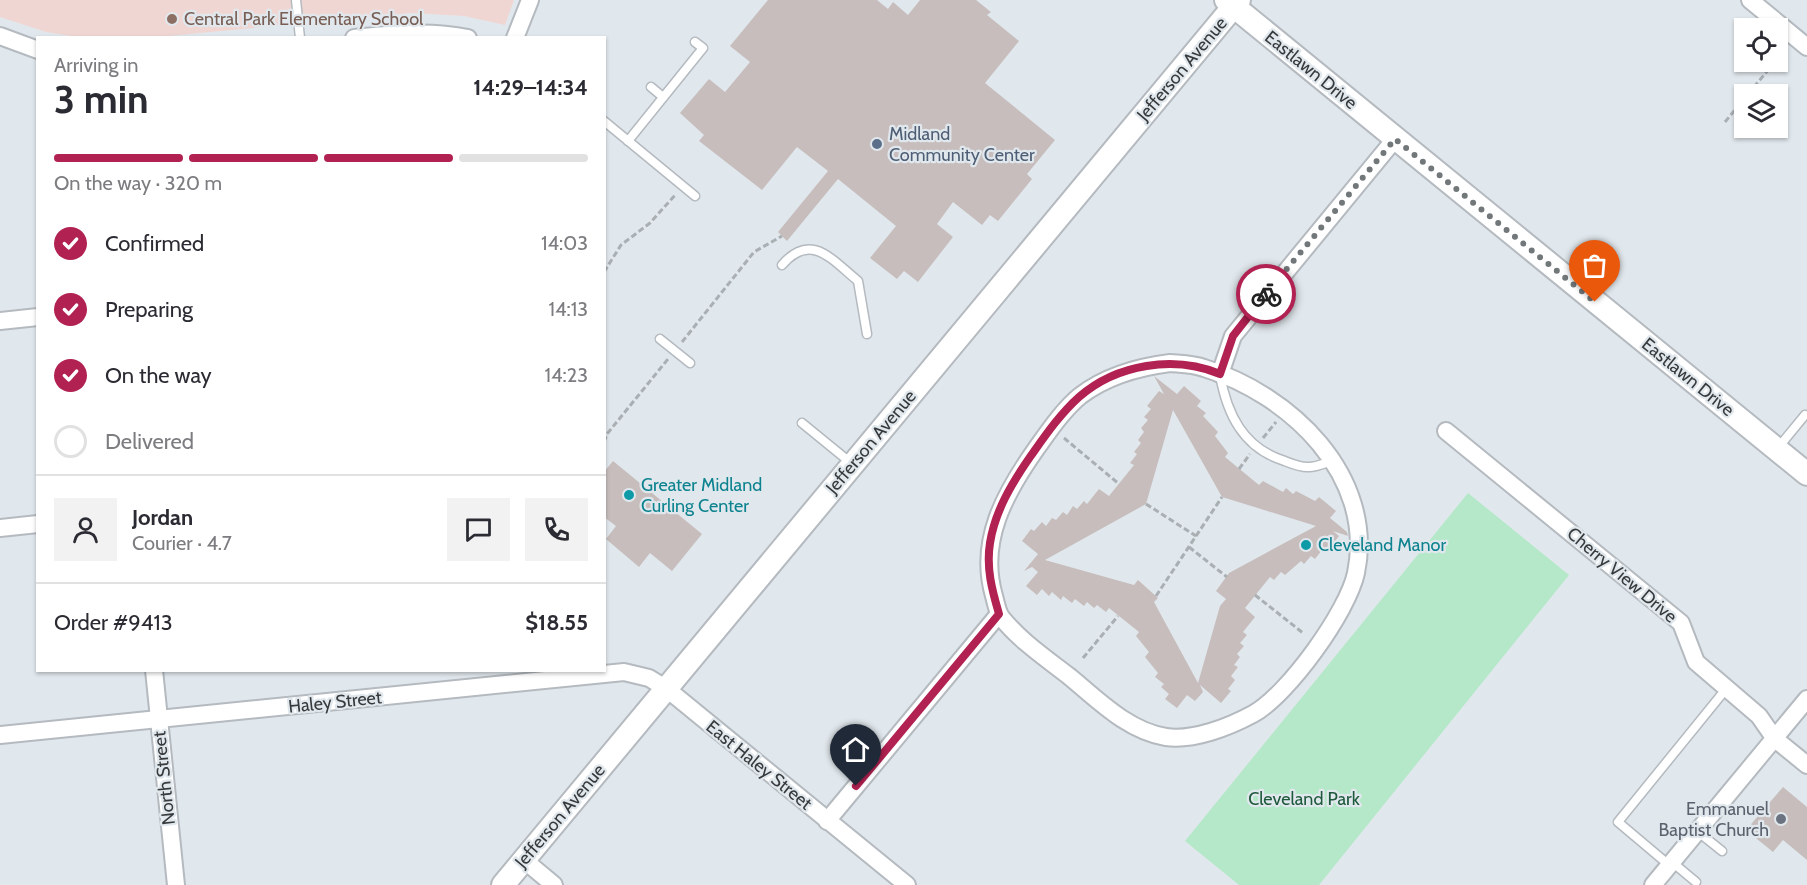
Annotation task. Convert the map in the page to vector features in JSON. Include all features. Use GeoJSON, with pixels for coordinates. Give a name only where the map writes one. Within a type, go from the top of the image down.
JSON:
{"type":"FeatureCollection","features":[{"type":"Feature","properties":{"kind":"street"},"geometry":{"type":"LineString","coordinates":[[516,36],[530,0]]}},
{"type":"Feature","properties":{"kind":"street"},"geometry":{"type":"LineString","coordinates":[[1750,0],[1799,45]]}},
{"type":"Feature","properties":{"kind":"street","name":"Eastlawn Drive"},"geometry":{"type":"LineString","coordinates":[[1233,2],[1395,139],[1807,474]]}},
{"type":"Feature","properties":{"kind":"street","name":"Jefferson Avenue"},"geometry":{"type":"LineString","coordinates":[[503,885],[1233,2]]}},
{"type":"Feature","properties":{"kind":"street"},"geometry":{"type":"LineString","coordinates":[[374,36],[395,34],[458,36]]}},
{"type":"Feature","properties":{"kind":"street"},"geometry":{"type":"LineString","coordinates":[[0,36],[36,49]]}},
{"type":"Feature","properties":{"kind":"street"},"geometry":{"type":"LineString","coordinates":[[1220,374],[1233,336],[1243,322],[1395,139]]}},
{"type":"Feature","properties":{"kind":"street"},"geometry":{"type":"LineString","coordinates":[[0,321],[36,317]]}},
{"type":"Feature","properties":{"kind":"street"},"geometry":{"type":"LineString","coordinates":[[1170,363],[1203,367],[1274,401],[1297,419],[1332,461],[1348,486],[1356,514],[1358,545],[1356,574],[1343,604],[1291,681],[1255,713],[1204,734],[1168,737],[1142,731],[1119,717],[1017,635],[999,614],[989,579],[990,544],[997,514],[1018,474],[1051,428],[1080,397],[1110,378],[1139,367],[1170,363]]}},
{"type":"Feature","properties":{"kind":"street","name":"Cherry View Drive"},"geometry":{"type":"LineString","coordinates":[[1446,432],[1681,622],[1696,662],[1759,716],[1774,739],[1807,765]]}},
{"type":"Feature","properties":{"kind":"street"},"geometry":{"type":"LineString","coordinates":[[0,528],[36,524]]}},
{"type":"Feature","properties":{"kind":"street"},"geometry":{"type":"LineString","coordinates":[[827,821],[999,614]]}},
{"type":"Feature","properties":{"kind":"street","name":"North Street"},"geometry":{"type":"LineString","coordinates":[[154,672],[176,885]]}},
{"type":"Feature","properties":{"kind":"street","name":"Haley Street"},"geometry":{"type":"LineString","coordinates":[[0,735],[624,672],[644,676],[667,689]]}},
{"type":"Feature","properties":{"kind":"street","name":"East Haley Street"},"geometry":{"type":"LineString","coordinates":[[667,689],[907,885]]}},
{"type":"Feature","properties":{"kind":"street"},"geometry":{"type":"LineString","coordinates":[[1653,885],[1807,699]]}},
{"type":"Feature","properties":{"kind":"street"},"geometry":{"type":"LineString","coordinates":[[524,860],[554,885]]}},
{"type":"Feature","properties":{"kind":"lane"},"geometry":{"type":"LineString","coordinates":[[296,0],[300,36]]}},
{"type":"Feature","properties":{"kind":"lane"},"geometry":{"type":"LineString","coordinates":[[628,141],[703,48],[695,42]]}},
{"type":"Feature","properties":{"kind":"lane"},"geometry":{"type":"LineString","coordinates":[[651,87],[663,97]]}},
{"type":"Feature","properties":{"kind":"lane"},"geometry":{"type":"LineString","coordinates":[[606,123],[695,196]]}},
{"type":"Feature","properties":{"kind":"lane"},"geometry":{"type":"LineString","coordinates":[[782,265],[792,253],[800,249],[810,248],[824,253],[858,281],[867,334]]}},
{"type":"Feature","properties":{"kind":"lane"},"geometry":{"type":"LineString","coordinates":[[660,339],[690,363]]}},
{"type":"Feature","properties":{"kind":"lane"},"geometry":{"type":"LineString","coordinates":[[1220,374],[1224,398],[1234,422],[1251,444],[1268,455],[1309,467],[1332,461]]}},
{"type":"Feature","properties":{"kind":"lane"},"geometry":{"type":"LineString","coordinates":[[1777,450],[1805,415]]}},
{"type":"Feature","properties":{"kind":"lane"},"geometry":{"type":"LineString","coordinates":[[802,423],[853,464]]}},
{"type":"Feature","properties":{"kind":"lane"},"geometry":{"type":"LineString","coordinates":[[1696,882],[1618,822],[1726,689]]}},
{"type":"Feature","properties":{"kind":"lane"},"geometry":{"type":"LineString","coordinates":[[1697,831],[1722,852]]}},
{"type":"Feature","properties":{"kind":"path"},"geometry":{"type":"LineString","coordinates":[[1756,84],[1766,72]]}},
{"type":"Feature","properties":{"kind":"path"},"geometry":{"type":"LineString","coordinates":[[1725,122],[1734,111]]}},
{"type":"Feature","properties":{"kind":"path"},"geometry":{"type":"LineString","coordinates":[[606,269],[621,245],[650,224],[684,186]]}},
{"type":"Feature","properties":{"kind":"path"},"geometry":{"type":"LineString","coordinates":[[606,437],[754,252],[783,236]]}},
{"type":"Feature","properties":{"kind":"path"},"geometry":{"type":"LineString","coordinates":[[1262,440],[1279,418]]}},
{"type":"Feature","properties":{"kind":"path"},"geometry":{"type":"LineString","coordinates":[[1064,438],[1119,484]]}},
{"type":"Feature","properties":{"kind":"path"},"geometry":{"type":"LineString","coordinates":[[1239,469],[1251,452]]}},
{"type":"Feature","properties":{"kind":"path"},"geometry":{"type":"LineString","coordinates":[[1156,596],[1222,497]]}},
{"type":"Feature","properties":{"kind":"path"},"geometry":{"type":"LineString","coordinates":[[1146,504],[1196,536]]}},
{"type":"Feature","properties":{"kind":"path"},"geometry":{"type":"LineString","coordinates":[[1190,547],[1227,577]]}},
{"type":"Feature","properties":{"kind":"path"},"geometry":{"type":"LineString","coordinates":[[1255,595],[1303,633]]}},
{"type":"Feature","properties":{"kind":"path"},"geometry":{"type":"LineString","coordinates":[[1083,658],[1118,616]]}},
{"type":"Feature","properties":{"kind":"shaded area","name":"Central Park Elementary School"},"geometry":{"type":"Polygon","coordinates":[[[0,0],[514,0],[505,25],[464,16],[411,13],[168,36],[72,36],[46,32],[0,17],[0,0]]]}},
{"type":"Feature","properties":{"kind":"green space","name":"Cleveland Park"},"geometry":{"type":"Polygon","coordinates":[[[1468,493],[1569,575],[1319,885],[1239,885],[1185,841],[1468,493]]]}},
{"type":"Feature","properties":{"kind":"building","name":"Midland Community Center"},"geometry":{"type":"Polygon","coordinates":[[[768,0],[877,0],[888,9],[893,2],[908,15],[920,0],[976,0],[991,12],[987,15],[1019,41],[985,83],[1055,140],[1027,174],[1032,179],[998,221],[990,215],[982,225],[953,202],[937,224],[953,237],[918,282],[904,271],[897,279],[870,258],[896,226],[838,179],[787,241],[778,232],[828,171],[797,147],[762,190],[699,141],[704,135],[680,113],[709,79],[725,92],[750,62],[730,46],[768,0]]]}},
{"type":"Feature","properties":{"kind":"building","name":"Cleveland Manor"},"geometry":{"type":"Polygon","coordinates":[[[1154,376],[1177,394],[1184,386],[1201,401],[1197,406],[1206,413],[1203,416],[1218,432],[1215,436],[1228,453],[1225,457],[1259,485],[1263,481],[1283,492],[1286,488],[1293,494],[1296,491],[1315,501],[1319,497],[1336,511],[1330,518],[1347,532],[1348,536],[1333,531],[1339,536],[1326,553],[1322,550],[1315,559],[1311,556],[1304,564],[1301,561],[1285,575],[1281,572],[1274,580],[1270,577],[1245,608],[1255,617],[1243,632],[1247,635],[1240,643],[1244,646],[1237,654],[1240,657],[1234,665],[1238,667],[1231,676],[1235,680],[1228,689],[1231,691],[1221,703],[1200,685],[1203,692],[1195,701],[1187,695],[1177,708],[1165,699],[1169,694],[1161,687],[1164,684],[1155,677],[1158,673],[1145,657],[1149,652],[1136,636],[1139,632],[1109,608],[1106,612],[1097,605],[1094,608],[1087,602],[1084,606],[1075,599],[1072,603],[1063,596],[1061,600],[1052,592],[1049,596],[1042,589],[1037,595],[1026,586],[1038,572],[1032,567],[1024,571],[1038,554],[1022,541],[1031,529],[1034,531],[1042,522],[1046,526],[1052,518],[1056,520],[1063,512],[1067,515],[1073,506],[1077,509],[1084,501],[1087,504],[1099,489],[1109,496],[1134,465],[1130,463],[1141,443],[1138,440],[1144,432],[1141,428],[1148,420],[1144,417],[1151,409],[1147,406],[1159,391],[1164,394],[1154,376]],[[1173,410],[1146,504],[1045,560],[1134,585],[1138,580],[1158,598],[1154,602],[1198,683],[1220,606],[1226,599],[1216,591],[1229,573],[1316,526],[1222,497],[1173,410]]]}},
{"type":"Feature","properties":{"kind":"building","name":"Greater Midland Curling Center"},"geometry":{"type":"Polygon","coordinates":[[[613,461],[702,534],[672,571],[650,553],[639,567],[606,539],[616,526],[606,518],[606,470],[613,461]]]}},
{"type":"Feature","properties":{"kind":"building","name":"Emmanuel Baptist Church"},"geometry":{"type":"Polygon","coordinates":[[[1783,787],[1807,807],[1807,860],[1783,840],[1773,852],[1746,830],[1783,787]]]}},
{"type":"Feature","properties":{"kind":"way so far"},"geometry":{"type":"LineString","coordinates":[[1266,294],[1395,139],[1595,302]]}},
{"type":"Feature","properties":{"kind":"place","name":"Central Park Elementary School"},"geometry":{"type":"Point","coordinates":[172,19]}},
{"type":"Feature","properties":{"kind":"place","name":"Midland Community Center"},"geometry":{"type":"Point","coordinates":[877,144]}},
{"type":"Feature","properties":{"kind":"place","name":"Greater Midland Curling Center"},"geometry":{"type":"Point","coordinates":[629,495]}},
{"type":"Feature","properties":{"kind":"place","name":"Cleveland Manor"},"geometry":{"type":"Point","coordinates":[1306,545]}},
{"type":"Feature","properties":{"kind":"place","name":"Emmanuel Baptist Church"},"geometry":{"type":"Point","coordinates":[1781,819]}},
{"type":"Feature","properties":{"kind":"route"},"geometry":{"type":"LineString","coordinates":[[856,786],[999,614],[989,579],[990,544],[997,514],[1018,474],[1051,428],[1080,397],[1110,378],[1139,367],[1170,363],[1203,367],[1220,374],[1233,336],[1266,294]]}}]}
